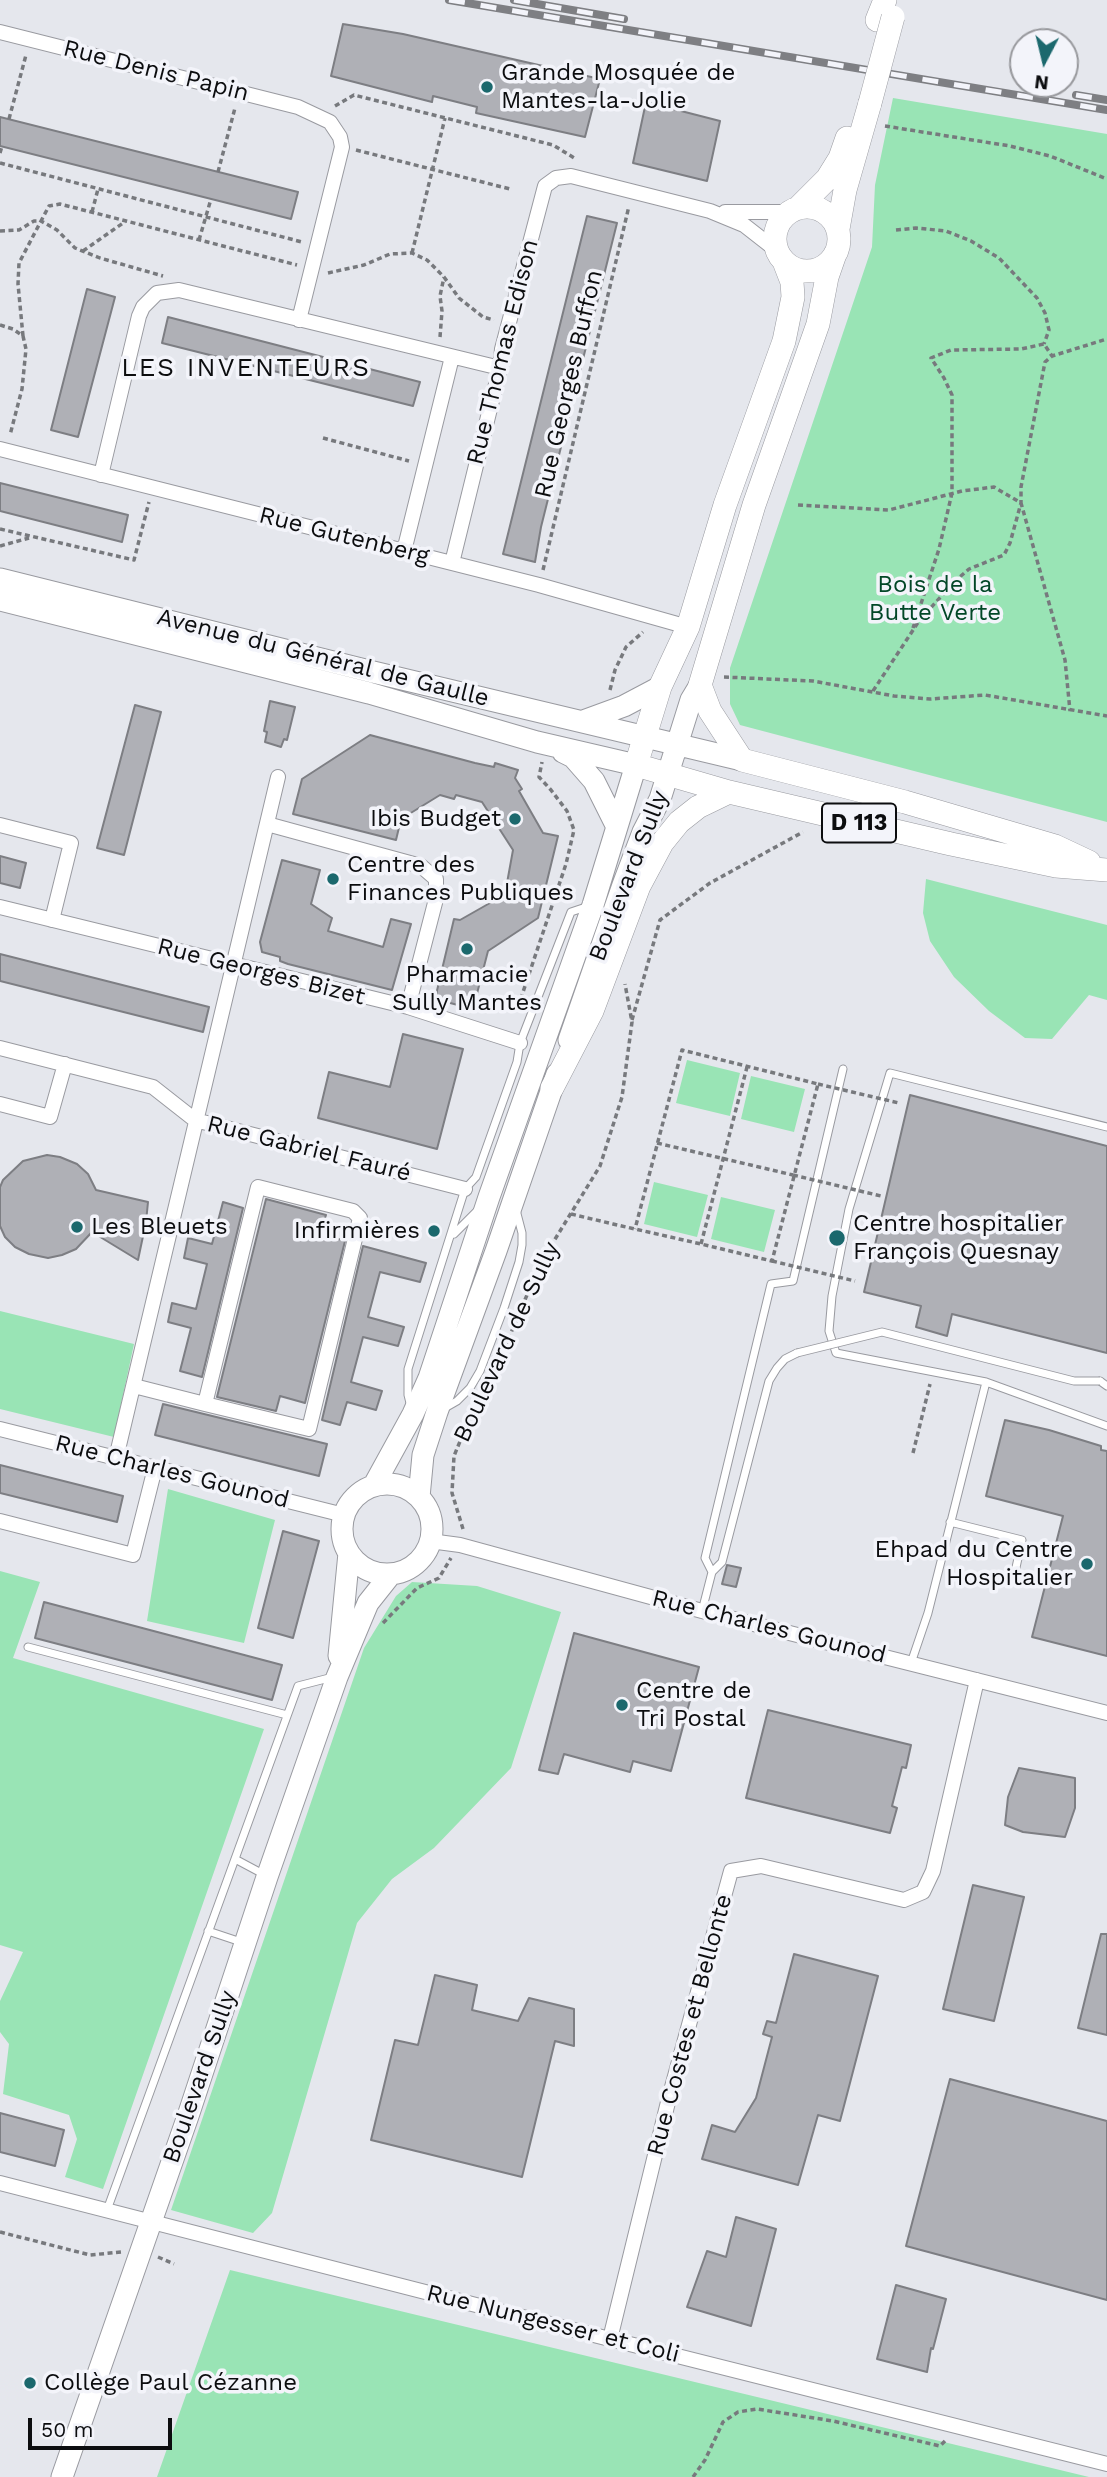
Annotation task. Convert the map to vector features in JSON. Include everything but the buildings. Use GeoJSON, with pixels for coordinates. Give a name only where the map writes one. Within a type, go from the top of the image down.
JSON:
{"type":"FeatureCollection","features":[{"type":"Feature","properties":{"kind":"main road"},"geometry":{"type":"LineString","coordinates":[[863,109],[836,166],[822,184],[776,229],[781,257],[803,271],[822,267],[835,254],[845,190],[889,9]]}},
{"type":"Feature","properties":{"kind":"main road"},"geometry":{"type":"LineString","coordinates":[[793,210],[818,208],[833,220],[838,229]]}},
{"type":"Feature","properties":{"kind":"main road","name":"Boulevard Sully"},"geometry":{"type":"LineString","coordinates":[[708,682],[754,505],[818,324],[827,277],[835,254]]}},
{"type":"Feature","properties":{"kind":"main road","name":"Boulevard Sully"},"geometry":{"type":"LineString","coordinates":[[636,765],[660,687],[688,627],[725,505],[763,404],[788,325],[793,297],[792,282],[781,257]]}},
{"type":"Feature","properties":{"kind":"main road"},"geometry":{"type":"LineString","coordinates":[[708,682],[710,711],[742,760]]}},
{"type":"Feature","properties":{"kind":"main road","name":"D 113"},"geometry":{"type":"LineString","coordinates":[[742,760],[905,802],[1055,846],[1106,869]]}},
{"type":"Feature","properties":{"kind":"main road","name":"D 113"},"geometry":{"type":"LineString","coordinates":[[636,765],[729,792],[989,853],[1056,866],[1106,869]]}},
{"type":"Feature","properties":{"kind":"main road"},"geometry":{"type":"LineString","coordinates":[[552,1088],[592,1011],[639,886],[662,843],[674,827],[698,807],[729,792]]}},
{"type":"Feature","properties":{"kind":"street","name":"Rue Denis Papin"},"geometry":{"type":"LineString","coordinates":[[0,32],[317,114]]}},
{"type":"Feature","properties":{"kind":"street"},"geometry":{"type":"LineString","coordinates":[[299,320],[342,147],[336,129],[317,114]]}},
{"type":"Feature","properties":{"kind":"street","name":"Rue Thomas Edison"},"geometry":{"type":"LineString","coordinates":[[452,564],[545,186],[564,176],[632,191]]}},
{"type":"Feature","properties":{"kind":"street"},"geometry":{"type":"LineString","coordinates":[[632,191],[710,211],[744,225],[781,257]]}},
{"type":"Feature","properties":{"kind":"street"},"geometry":{"type":"LineString","coordinates":[[710,211],[746,214],[793,210]]}},
{"type":"Feature","properties":{"kind":"street"},"geometry":{"type":"LineString","coordinates":[[102,475],[139,316],[143,307],[158,293],[168,290],[191,293],[500,368]]}},
{"type":"Feature","properties":{"kind":"street","name":"Rue Thomas Edison"},"geometry":{"type":"LineString","coordinates":[[404,551],[452,357]]}},
{"type":"Feature","properties":{"kind":"street","name":"Rue Gutenberg"},"geometry":{"type":"LineString","coordinates":[[3,450],[539,585],[688,627]]}},
{"type":"Feature","properties":{"kind":"street","name":"Avenue du Général de Gaulle"},"geometry":{"type":"LineString","coordinates":[[0,579],[373,673],[645,737]]}},
{"type":"Feature","properties":{"kind":"street","name":"Avenue du Général de Gaulle"},"geometry":{"type":"LineString","coordinates":[[0,600],[369,693],[545,743],[636,765]]}},
{"type":"Feature","properties":{"kind":"street","name":"Boulevard Sully"},"geometry":{"type":"LineString","coordinates":[[419,1497],[423,1455],[437,1412],[514,1201],[622,885],[669,775],[691,700],[708,682]]}},
{"type":"Feature","properties":{"kind":"street"},"geometry":{"type":"LineString","coordinates":[[583,721],[624,706],[660,687]]}},
{"type":"Feature","properties":{"kind":"street","name":"D 113"},"geometry":{"type":"LineString","coordinates":[[645,737],[742,760]]}},
{"type":"Feature","properties":{"kind":"street"},"geometry":{"type":"LineString","coordinates":[[545,743],[573,757],[581,765],[604,797],[617,827]]}},
{"type":"Feature","properties":{"kind":"street","name":"Boulevard Sully"},"geometry":{"type":"LineString","coordinates":[[374,1485],[413,1414],[429,1378],[489,1197],[593,905],[636,765]]}},
{"type":"Feature","properties":{"kind":"street"},"geometry":{"type":"LineString","coordinates":[[116,1458],[278,778]]}},
{"type":"Feature","properties":{"kind":"street"},"geometry":{"type":"LineString","coordinates":[[267,824],[421,866],[436,879],[436,899],[408,1007]]}},
{"type":"Feature","properties":{"kind":"street"},"geometry":{"type":"LineString","coordinates":[[0,825],[71,843],[52,920]]}},
{"type":"Feature","properties":{"kind":"street","name":"Rue Georges Bizet"},"geometry":{"type":"LineString","coordinates":[[0,907],[408,1007],[514,1041]]}},
{"type":"Feature","properties":{"kind":"street","name":"Rue Gabriel Fauré"},"geometry":{"type":"LineString","coordinates":[[0,1048],[153,1087],[195,1120],[465,1189]]}},
{"type":"Feature","properties":{"kind":"street"},"geometry":{"type":"LineString","coordinates":[[0,1104],[50,1117],[65,1064]]}},
{"type":"Feature","properties":{"kind":"street"},"geometry":{"type":"LineString","coordinates":[[134,1387],[309,1429],[359,1217],[353,1211],[258,1186],[205,1404]]}},
{"type":"Feature","properties":{"kind":"street","name":"Rue Charles Gounod"},"geometry":{"type":"LineString","coordinates":[[0,1429],[344,1516]]}},
{"type":"Feature","properties":{"kind":"street"},"geometry":{"type":"LineString","coordinates":[[0,1521],[133,1555],[155,1468]]}},
{"type":"Feature","properties":{"kind":"street"},"geometry":{"type":"LineString","coordinates":[[374,1485],[398,1485],[419,1497],[431,1518],[430,1541],[425,1554],[416,1563],[391,1574],[367,1570],[349,1553],[343,1541],[344,1516],[350,1502],[360,1492],[374,1485]]}},
{"type":"Feature","properties":{"kind":"street","name":"Rue Charles Gounod"},"geometry":{"type":"LineString","coordinates":[[430,1541],[460,1545],[702,1611],[1107,1713]]}},
{"type":"Feature","properties":{"kind":"street"},"geometry":{"type":"LineString","coordinates":[[337,1676],[349,1553]]}},
{"type":"Feature","properties":{"kind":"street"},"geometry":{"type":"LineString","coordinates":[[337,1676],[368,1604],[391,1574]]}},
{"type":"Feature","properties":{"kind":"street","name":"Boulevard Sully"},"geometry":{"type":"LineString","coordinates":[[62,2477],[337,1676]]}},
{"type":"Feature","properties":{"kind":"street","name":"Rue Costes et Bellonte"},"geometry":{"type":"LineString","coordinates":[[610,2339],[669,2098],[731,1871],[761,1866],[904,1900],[923,1892],[933,1871],[977,1680]]}},
{"type":"Feature","properties":{"kind":"street","name":"Rue Nungesser et Coli"},"geometry":{"type":"LineString","coordinates":[[0,2183],[1107,2464]]}},
{"type":"Feature","properties":{"kind":"lane","name":"Boulevard Sully"},"geometry":{"type":"LineString","coordinates":[[413,1414],[408,1395],[408,1369],[465,1189],[476,1177],[517,1062],[514,1041],[571,912],[593,905]]}},
{"type":"Feature","properties":{"kind":"lane"},"geometry":{"type":"LineString","coordinates":[[712,1572],[705,1558],[771,1284],[793,1281],[842,1069]]}},
{"type":"Feature","properties":{"kind":"lane"},"geometry":{"type":"LineString","coordinates":[[1107,1127],[890,1073],[849,1209],[832,1296],[829,1331],[836,1353],[986,1382],[1107,1426]]}},
{"type":"Feature","properties":{"kind":"lane"},"geometry":{"type":"LineString","coordinates":[[451,1237],[489,1197]]}},
{"type":"Feature","properties":{"kind":"lane"},"geometry":{"type":"LineString","coordinates":[[702,1611],[712,1572],[722,1562],[769,1381],[785,1359],[797,1353],[882,1332],[1074,1381],[1105,1383]]}},
{"type":"Feature","properties":{"kind":"lane"},"geometry":{"type":"LineString","coordinates":[[911,1664],[928,1613],[986,1382]]}},
{"type":"Feature","properties":{"kind":"lane"},"geometry":{"type":"LineString","coordinates":[[950,1522],[1022,1540],[1015,1572]]}},
{"type":"Feature","properties":{"kind":"lane"},"geometry":{"type":"LineString","coordinates":[[28,1647],[288,1715]]}},
{"type":"Feature","properties":{"kind":"lane"},"geometry":{"type":"LineString","coordinates":[[107,2210],[298,1686],[337,1676]]}},
{"type":"Feature","properties":{"kind":"lane"},"geometry":{"type":"LineString","coordinates":[[235,1859],[267,1877]]}},
{"type":"Feature","properties":{"kind":"lane"},"geometry":{"type":"LineString","coordinates":[[208,1931],[245,1943]]}},
{"type":"Feature","properties":{"kind":"path"},"geometry":{"type":"LineString","coordinates":[[9,119],[30,39]]}},
{"type":"Feature","properties":{"kind":"path"},"geometry":{"type":"LineString","coordinates":[[218,172],[239,92]]}},
{"type":"Feature","properties":{"kind":"path"},"geometry":{"type":"LineString","coordinates":[[317,114],[354,95],[554,145],[586,162]]}},
{"type":"Feature","properties":{"kind":"path"},"geometry":{"type":"LineString","coordinates":[[863,109],[911,132],[1010,146],[1051,156],[1107,179]]}},
{"type":"Feature","properties":{"kind":"path"},"geometry":{"type":"LineString","coordinates":[[412,253],[445,118]]}},
{"type":"Feature","properties":{"kind":"path"},"geometry":{"type":"LineString","coordinates":[[0,153],[2,146]]}},
{"type":"Feature","properties":{"kind":"path"},"geometry":{"type":"LineString","coordinates":[[342,147],[510,189]]}},
{"type":"Feature","properties":{"kind":"path"},"geometry":{"type":"LineString","coordinates":[[0,163],[318,246]]}},
{"type":"Feature","properties":{"kind":"path"},"geometry":{"type":"LineString","coordinates":[[92,212],[98,188]]}},
{"type":"Feature","properties":{"kind":"path","name":"Rue Georges Buffon"},"geometry":{"type":"LineString","coordinates":[[539,585],[632,191]]}},
{"type":"Feature","properties":{"kind":"path"},"geometry":{"type":"LineString","coordinates":[[199,240],[211,198]]}},
{"type":"Feature","properties":{"kind":"path"},"geometry":{"type":"LineString","coordinates":[[3,450],[26,366],[18,284],[19,262],[49,206],[60,204],[325,273],[364,265],[390,254],[412,253],[427,260],[459,298],[482,317],[509,324]]}},
{"type":"Feature","properties":{"kind":"path"},"geometry":{"type":"LineString","coordinates":[[0,232],[19,230],[34,221],[41,221],[57,230],[75,248],[164,276],[168,290]]}},
{"type":"Feature","properties":{"kind":"path"},"geometry":{"type":"LineString","coordinates":[[83,251],[126,221]]}},
{"type":"Feature","properties":{"kind":"path"},"geometry":{"type":"LineString","coordinates":[[896,230],[916,228],[946,231],[971,241],[999,258],[1037,298],[1045,313],[1049,330],[1044,344]]}},
{"type":"Feature","properties":{"kind":"path"},"geometry":{"type":"LineString","coordinates":[[435,353],[442,330],[440,296],[444,277]]}},
{"type":"Feature","properties":{"kind":"path"},"geometry":{"type":"LineString","coordinates":[[0,325],[23,336]]}},
{"type":"Feature","properties":{"kind":"path"},"geometry":{"type":"LineString","coordinates":[[1070,711],[1065,660],[1021,503],[1021,487],[1045,362],[1052,356],[1107,340]]}},
{"type":"Feature","properties":{"kind":"path"},"geometry":{"type":"LineString","coordinates":[[1044,344],[1052,356]]}},
{"type":"Feature","properties":{"kind":"path"},"geometry":{"type":"LineString","coordinates":[[911,634],[939,549],[952,493],[952,395],[931,358],[951,350],[1021,349],[1044,344]]}},
{"type":"Feature","properties":{"kind":"path"},"geometry":{"type":"LineString","coordinates":[[323,438],[425,465]]}},
{"type":"Feature","properties":{"kind":"path"},"geometry":{"type":"LineString","coordinates":[[798,505],[889,510],[952,493],[994,486],[1021,503]]}},
{"type":"Feature","properties":{"kind":"path"},"geometry":{"type":"LineString","coordinates":[[0,529],[134,560],[153,488]]}},
{"type":"Feature","properties":{"kind":"path"},"geometry":{"type":"LineString","coordinates":[[873,691],[934,604],[969,569],[1004,555],[1021,503]]}},
{"type":"Feature","properties":{"kind":"path"},"geometry":{"type":"LineString","coordinates":[[0,546],[31,537]]}},
{"type":"Feature","properties":{"kind":"path"},"geometry":{"type":"LineString","coordinates":[[608,699],[615,670],[626,647],[648,629]]}},
{"type":"Feature","properties":{"kind":"path"},"geometry":{"type":"LineString","coordinates":[[708,682],[723,677],[813,681],[930,699],[985,695],[1107,716]]}},
{"type":"Feature","properties":{"kind":"path"},"geometry":{"type":"LineString","coordinates":[[514,1041],[574,830],[567,811],[538,777],[545,743]]}},
{"type":"Feature","properties":{"kind":"path"},"geometry":{"type":"LineString","coordinates":[[632,1022],[660,920],[710,883],[804,831],[809,825]]}},
{"type":"Feature","properties":{"kind":"path","name":"Boulevard de Sully"},"geometry":{"type":"LineString","coordinates":[[503,1350],[541,1262],[600,1166],[622,1097],[632,1022],[623,974]]}},
{"type":"Feature","properties":{"kind":"path"},"geometry":{"type":"LineString","coordinates":[[635,1229],[682,1050],[900,1104]]}},
{"type":"Feature","properties":{"kind":"path"},"geometry":{"type":"LineString","coordinates":[[701,1244],[747,1067]]}},
{"type":"Feature","properties":{"kind":"path"},"geometry":{"type":"LineString","coordinates":[[772,1261],[818,1084]]}},
{"type":"Feature","properties":{"kind":"path"},"geometry":{"type":"LineString","coordinates":[[657,1143],[881,1196]]}},
{"type":"Feature","properties":{"kind":"path"},"geometry":{"type":"LineString","coordinates":[[571,1214],[855,1281]]}},
{"type":"Feature","properties":{"kind":"path"},"geometry":{"type":"LineString","coordinates":[[913,1453],[939,1348]]}},
{"type":"Feature","properties":{"kind":"path","name":"Boulevard de Sully"},"geometry":{"type":"LineString","coordinates":[[460,1545],[463,1527],[452,1493],[454,1456],[479,1396]]}},
{"type":"Feature","properties":{"kind":"path"},"geometry":{"type":"LineString","coordinates":[[383,1623],[417,1588],[439,1578],[460,1545]]}},
{"type":"Feature","properties":{"kind":"path"},"geometry":{"type":"LineString","coordinates":[[0,2232],[90,2255],[141,2250],[174,2264]]}},
{"type":"Feature","properties":{"kind":"path"},"geometry":{"type":"LineString","coordinates":[[693,2477],[705,2460],[723,2422],[738,2412],[757,2409],[782,2411],[940,2446],[958,2427]]}},
{"type":"Feature","properties":{"kind":"green space","name":"Bois de la Butte Verte"},"geometry":{"type":"Polygon","coordinates":[[[893,98],[1107,134],[1107,822],[740,725],[730,704],[730,668],[872,247],[875,185],[893,98]]]}},
{"type":"Feature","properties":{"kind":"green space"},"geometry":{"type":"Polygon","coordinates":[[[926,879],[1107,925],[1107,1000],[1089,995],[1052,1039],[1025,1038],[989,1011],[954,977],[930,941],[923,913],[926,879]]]}},
{"type":"Feature","properties":{"kind":"green space"},"geometry":{"type":"Polygon","coordinates":[[[687,1060],[740,1073],[730,1116],[676,1103],[687,1060]]]}},
{"type":"Feature","properties":{"kind":"green space"},"geometry":{"type":"Polygon","coordinates":[[[751,1076],[805,1089],[794,1132],[741,1119],[751,1076]]]}},
{"type":"Feature","properties":{"kind":"green space"},"geometry":{"type":"Polygon","coordinates":[[[654,1182],[708,1195],[697,1237],[644,1224],[654,1182]]]}},
{"type":"Feature","properties":{"kind":"green space"},"geometry":{"type":"Polygon","coordinates":[[[721,1197],[775,1210],[764,1252],[711,1239],[721,1197]]]}},
{"type":"Feature","properties":{"kind":"green space"},"geometry":{"type":"Polygon","coordinates":[[[0,1311],[134,1344],[114,1437],[0,1409],[0,1311]]]}},
{"type":"Feature","properties":{"kind":"green space"},"geometry":{"type":"Polygon","coordinates":[[[168,1489],[275,1520],[244,1643],[147,1621],[168,1489]]]}},
{"type":"Feature","properties":{"kind":"green space"},"geometry":{"type":"Polygon","coordinates":[[[0,1571],[40,1582],[13,1658],[264,1729],[103,2189],[65,2177],[77,2139],[69,2115],[3,2094],[9,2044],[0,2032],[0,2001],[23,1952],[0,1945],[0,1571]]]}},
{"type":"Feature","properties":{"kind":"green space"},"geometry":{"type":"Polygon","coordinates":[[[412,1582],[477,1586],[561,1612],[511,1768],[434,1848],[392,1879],[357,1923],[272,2213],[253,2233],[171,2210],[364,1648],[396,1596],[412,1582]]]}},
{"type":"Feature","properties":{"kind":"green space"},"geometry":{"type":"Polygon","coordinates":[[[230,2270],[1089,2477],[157,2477],[230,2270]]]}},
{"type":"Feature","properties":{"kind":"railway"},"geometry":{"type":"LineString","coordinates":[[449,0],[1107,110]]}},
{"type":"Feature","properties":{"kind":"railway"},"geometry":{"type":"LineString","coordinates":[[514,0],[624,19]]}},
{"type":"Feature","properties":{"kind":"railway"},"geometry":{"type":"LineString","coordinates":[[1079,95],[1107,100]]}},
{"type":"Feature","properties":{"kind":"place","name":"Grande Mosquée de Mantes-la-Jolie"},"geometry":{"type":"Point","coordinates":[487,87]}},
{"type":"Feature","properties":{"kind":"place","name":"Ibis Budget"},"geometry":{"type":"Point","coordinates":[515,819]}},
{"type":"Feature","properties":{"kind":"place","name":"Centre des Finances Publiques"},"geometry":{"type":"Point","coordinates":[333,879]}},
{"type":"Feature","properties":{"kind":"place","name":"Pharmacie Sully Mantes"},"geometry":{"type":"Point","coordinates":[467,949]}},
{"type":"Feature","properties":{"kind":"place","name":"Les Bleuets"},"geometry":{"type":"Point","coordinates":[77,1227]}},
{"type":"Feature","properties":{"kind":"place","name":"Infirmières"},"geometry":{"type":"Point","coordinates":[434,1231]}},
{"type":"Feature","properties":{"kind":"place","name":"Centre hospitalier François Quesnay"},"geometry":{"type":"Point","coordinates":[837,1238]}},
{"type":"Feature","properties":{"kind":"place","name":"Ehpad du Centre Hospitalier"},"geometry":{"type":"Point","coordinates":[1087,1564]}},
{"type":"Feature","properties":{"kind":"place","name":"Centre de Tri Postal"},"geometry":{"type":"Point","coordinates":[622,1705]}},
{"type":"Feature","properties":{"kind":"place","name":"Collège Paul Cézanne"},"geometry":{"type":"Point","coordinates":[30,2383]}},
{"type":"Feature","properties":{"kind":"district","name":"LES INVENTEURS"},"geometry":{"type":"Point","coordinates":[246,368]}}]}
